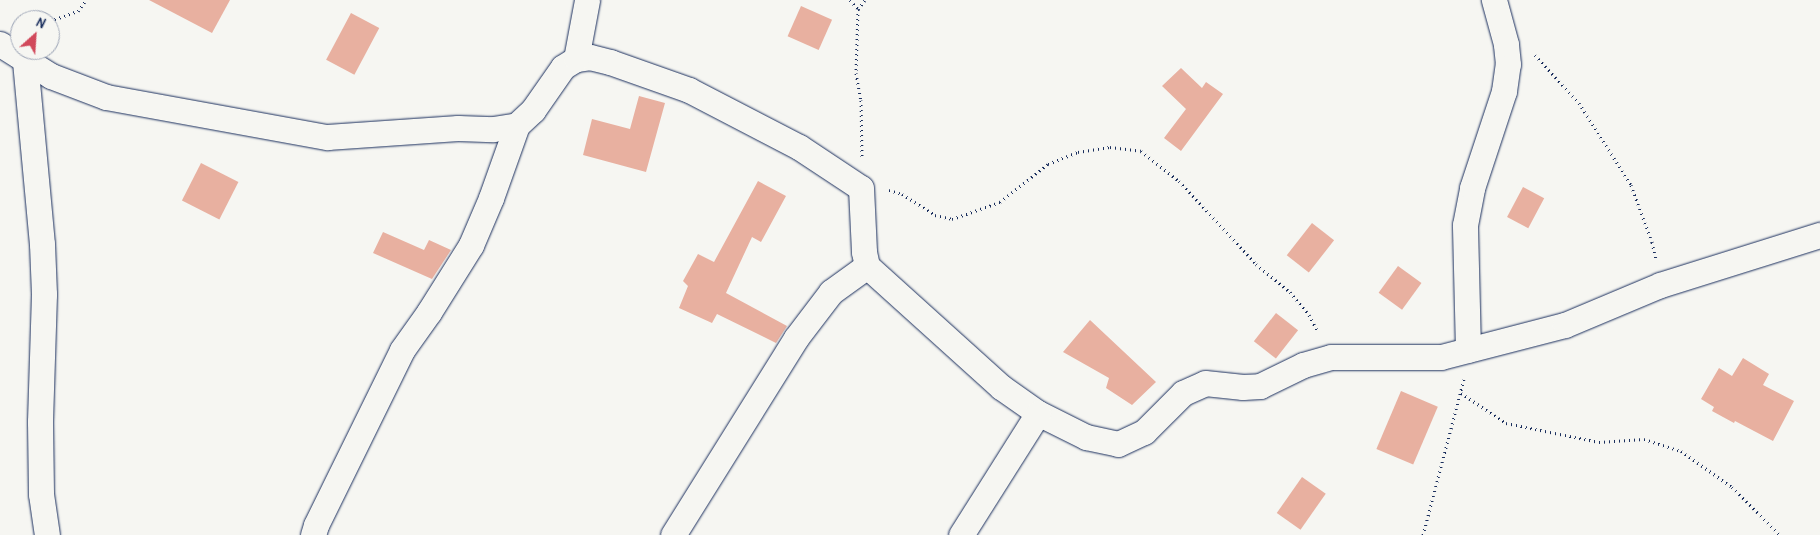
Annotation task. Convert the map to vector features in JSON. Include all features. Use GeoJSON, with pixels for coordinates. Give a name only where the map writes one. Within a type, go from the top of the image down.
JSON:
{"type":"FeatureCollection","features":[{"type":"Feature","properties":{"kind":"street"},"geometry":{"type":"LineString","coordinates":[[576,59],[587,0]]}},
{"type":"Feature","properties":{"kind":"street"},"geometry":{"type":"LineString","coordinates":[[1470,350],[1465,225],[1472,188],[1504,91],[1508,64],[1506,44],[1494,0]]}},
{"type":"Feature","properties":{"kind":"street"},"geometry":{"type":"LineString","coordinates":[[313,535],[316,525],[402,350],[429,312],[471,245],[491,198],[517,125],[532,110],[563,67],[576,59],[590,57],[610,62],[689,90],[799,147],[861,188],[864,252],[867,266],[1002,387],[1038,413],[1086,437],[1118,444],[1144,432],[1183,393],[1205,383],[1243,387],[1260,386],[1303,365],[1331,357],[1441,357],[1565,325],[1660,285],[1820,236]]}},
{"type":"Feature","properties":{"kind":"street"},"geometry":{"type":"LineString","coordinates":[[25,60],[51,76],[106,97],[327,137],[458,128],[493,129],[517,125]]}},
{"type":"Feature","properties":{"kind":"street"},"geometry":{"type":"LineString","coordinates":[[25,60],[44,294],[40,422],[41,494],[47,535]]}},
{"type":"Feature","properties":{"kind":"street"},"geometry":{"type":"LineString","coordinates":[[673,535],[796,338],[831,292],[867,266]]}},
{"type":"Feature","properties":{"kind":"street"},"geometry":{"type":"LineString","coordinates":[[961,535],[1038,413]]}},
{"type":"Feature","properties":{"kind":"path"},"geometry":{"type":"LineString","coordinates":[[60,17],[78,11],[86,0]]}},
{"type":"Feature","properties":{"kind":"path"},"geometry":{"type":"LineString","coordinates":[[850,0],[858,9]]}},
{"type":"Feature","properties":{"kind":"path"},"geometry":{"type":"LineString","coordinates":[[865,0],[858,9],[856,73],[861,100],[861,188],[889,190],[902,194],[936,214],[952,219],[1000,202],[1048,164],[1078,152],[1110,147],[1141,151],[1179,181],[1256,264],[1290,292],[1310,315],[1331,357]]}},
{"type":"Feature","properties":{"kind":"path"},"geometry":{"type":"LineString","coordinates":[[1534,55],[1579,103],[1631,185],[1652,242],[1660,285]]}},
{"type":"Feature","properties":{"kind":"path"},"geometry":{"type":"LineString","coordinates":[[1422,535],[1461,393],[1470,350]]}},
{"type":"Feature","properties":{"kind":"path"},"geometry":{"type":"LineString","coordinates":[[1461,393],[1506,423],[1599,442],[1644,439],[1681,451],[1732,488],[1780,535]]}},
{"type":"Feature","properties":{"kind":"building"},"geometry":{"type":"Polygon","coordinates":[[[149,0],[230,0],[212,33],[149,0]]]}},
{"type":"Feature","properties":{"kind":"building"},"geometry":{"type":"Polygon","coordinates":[[[801,6],[832,20],[819,50],[788,36],[801,6]]]}},
{"type":"Feature","properties":{"kind":"building"},"geometry":{"type":"Polygon","coordinates":[[[351,13],[379,28],[354,75],[326,60],[351,13]]]}},
{"type":"Feature","properties":{"kind":"building"},"geometry":{"type":"Polygon","coordinates":[[[1181,68],[1202,88],[1206,82],[1223,94],[1181,151],[1164,138],[1186,109],[1162,86],[1181,68]]]}},
{"type":"Feature","properties":{"kind":"building"},"geometry":{"type":"Polygon","coordinates":[[[639,96],[665,103],[646,172],[583,155],[592,119],[630,129],[639,96]]]}},
{"type":"Feature","properties":{"kind":"building"},"geometry":{"type":"Polygon","coordinates":[[[201,163],[238,182],[219,219],[182,200],[201,163]]]}},
{"type":"Feature","properties":{"kind":"building"},"geometry":{"type":"Polygon","coordinates":[[[758,181],[786,196],[761,242],[752,237],[726,293],[787,326],[776,343],[717,314],[712,323],[679,308],[688,286],[683,281],[698,254],[714,262],[758,181]]]}},
{"type":"Feature","properties":{"kind":"building"},"geometry":{"type":"Polygon","coordinates":[[[1523,187],[1544,198],[1528,228],[1507,217],[1523,187]]]}},
{"type":"Feature","properties":{"kind":"building"},"geometry":{"type":"Polygon","coordinates":[[[1312,223],[1334,240],[1309,273],[1287,255],[1312,223]]]}},
{"type":"Feature","properties":{"kind":"building"},"geometry":{"type":"Polygon","coordinates":[[[383,232],[424,250],[429,240],[451,250],[432,279],[373,253],[383,232]]]}},
{"type":"Feature","properties":{"kind":"building"},"geometry":{"type":"Polygon","coordinates":[[[1398,266],[1421,283],[1402,310],[1379,293],[1398,266]]]}},
{"type":"Feature","properties":{"kind":"building"},"geometry":{"type":"Polygon","coordinates":[[[1276,313],[1298,330],[1276,359],[1254,341],[1276,313]]]}},
{"type":"Feature","properties":{"kind":"building"},"geometry":{"type":"Polygon","coordinates":[[[1090,320],[1156,382],[1132,405],[1106,388],[1109,378],[1063,352],[1090,320]]]}},
{"type":"Feature","properties":{"kind":"building"},"geometry":{"type":"Polygon","coordinates":[[[1743,358],[1769,374],[1763,385],[1794,401],[1773,441],[1712,411],[1714,407],[1701,399],[1719,368],[1732,376],[1743,358]]]}},
{"type":"Feature","properties":{"kind":"building"},"geometry":{"type":"Polygon","coordinates":[[[1401,391],[1438,407],[1413,465],[1376,449],[1401,391]]]}},
{"type":"Feature","properties":{"kind":"building"},"geometry":{"type":"Polygon","coordinates":[[[1302,477],[1326,494],[1301,530],[1277,513],[1302,477]]]}}]}
